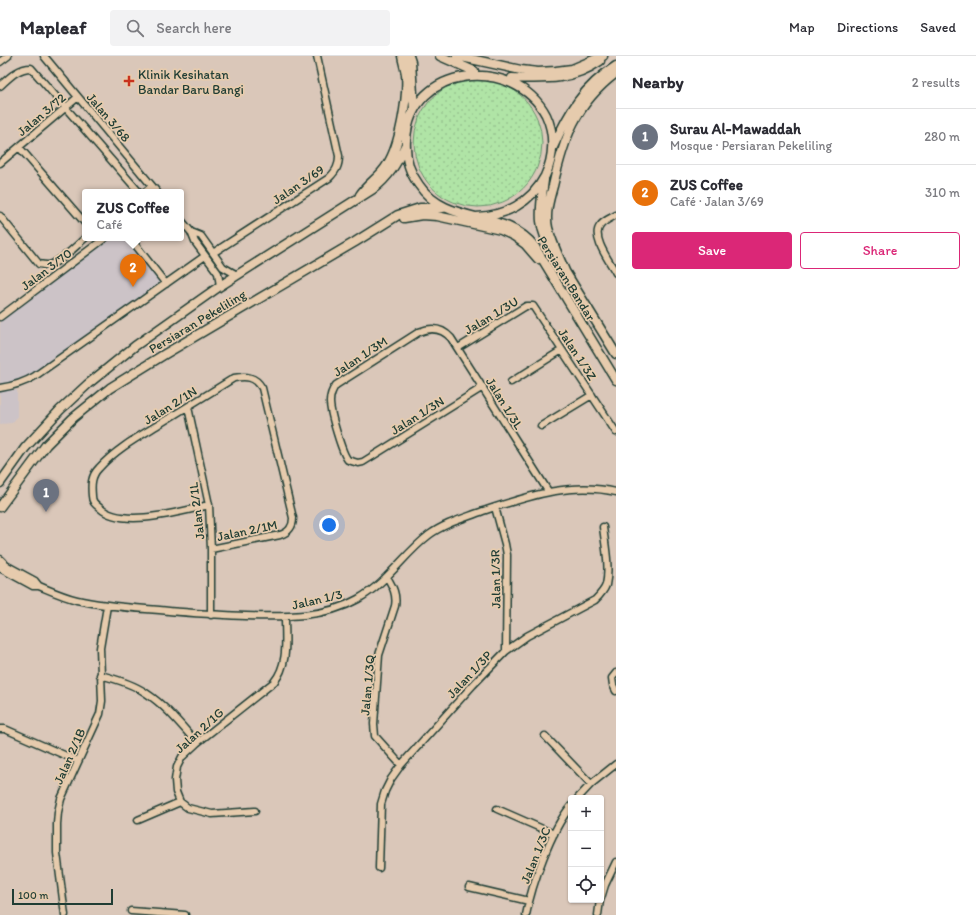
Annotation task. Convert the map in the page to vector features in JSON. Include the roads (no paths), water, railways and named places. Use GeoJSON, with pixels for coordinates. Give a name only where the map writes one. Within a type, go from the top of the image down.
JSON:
{"type":"FeatureCollection","features":[{"type":"Feature","properties":{"kind":"main road"},"geometry":{"type":"LineString","coordinates":[[358,199],[365,188],[386,166],[392,156],[400,128],[406,91],[406,75],[402,56]]}},
{"type":"Feature","properties":{"kind":"main road"},"geometry":{"type":"LineString","coordinates":[[409,56],[411,62],[414,110]]}},
{"type":"Feature","properties":{"kind":"main road"},"geometry":{"type":"LineString","coordinates":[[440,56],[474,71]]}},
{"type":"Feature","properties":{"kind":"main road"},"geometry":{"type":"LineString","coordinates":[[457,56],[538,72],[556,72],[572,69],[603,56]]}},
{"type":"Feature","properties":{"kind":"main road"},"geometry":{"type":"LineString","coordinates":[[511,78],[542,79],[564,77],[590,68],[607,56]]}},
{"type":"Feature","properties":{"kind":"main road"},"geometry":{"type":"LineString","coordinates":[[552,149],[564,122],[580,96],[600,76],[616,66]]}},
{"type":"Feature","properties":{"kind":"main road"},"geometry":{"type":"LineString","coordinates":[[474,71],[493,72],[511,78],[523,85],[534,95],[543,107],[549,120],[552,134],[552,149],[550,163],[544,177],[530,196],[510,210],[499,214],[476,216],[459,214],[444,208],[434,202],[419,186],[409,167],[405,145],[406,133],[414,110],[420,99],[438,82],[461,73],[474,71]]}},
{"type":"Feature","properties":{"kind":"main road"},"geometry":{"type":"LineString","coordinates":[[565,271],[548,228],[547,218],[547,209],[560,156],[570,127],[580,110],[601,85],[616,73]]}},
{"type":"Feature","properties":{"kind":"main road","name":"Persiaran Pekeliling"},"geometry":{"type":"LineString","coordinates":[[0,483],[33,439],[60,410],[88,384],[135,346],[220,286],[358,199],[383,181],[390,174],[405,145]]}},
{"type":"Feature","properties":{"kind":"main road","name":"Persiaran Bandar"},"geometry":{"type":"LineString","coordinates":[[544,177],[540,210],[541,228],[547,243],[616,354]]}},
{"type":"Feature","properties":{"kind":"main road","name":"Persiaran Pekeliling"},"geometry":{"type":"LineString","coordinates":[[0,508],[46,444],[73,418],[110,388],[398,215],[420,208],[444,208]]}},
{"type":"Feature","properties":{"kind":"main road"},"geometry":{"type":"LineString","coordinates":[[381,225],[408,217],[422,215],[437,216],[501,230],[514,236],[525,244],[556,282]]}},
{"type":"Feature","properties":{"kind":"main road","name":"Persiaran Bandar"},"geometry":{"type":"LineString","coordinates":[[476,216],[510,227],[529,239],[616,380]]}},
{"type":"Feature","properties":{"kind":"street"},"geometry":{"type":"LineString","coordinates":[[0,62],[8,56]]}},
{"type":"Feature","properties":{"kind":"street","name":"Jalan 3/68"},"geometry":{"type":"LineString","coordinates":[[44,56],[154,189]]}},
{"type":"Feature","properties":{"kind":"street","name":"Jalan 3/69"},"geometry":{"type":"LineString","coordinates":[[213,253],[329,178],[337,170],[340,156],[317,56]]}},
{"type":"Feature","properties":{"kind":"street"},"geometry":{"type":"LineString","coordinates":[[0,86],[18,70],[31,68],[136,189]]}},
{"type":"Feature","properties":{"kind":"street","name":"Jalan 3/72"},"geometry":{"type":"LineString","coordinates":[[0,163],[78,97]]}},
{"type":"Feature","properties":{"kind":"street"},"geometry":{"type":"LineString","coordinates":[[19,147],[82,220]]}},
{"type":"Feature","properties":{"kind":"street"},"geometry":{"type":"LineString","coordinates":[[148,189],[152,186]]}},
{"type":"Feature","properties":{"kind":"street"},"geometry":{"type":"LineString","coordinates":[[616,215],[602,224],[598,228],[597,234],[599,243],[616,273]]}},
{"type":"Feature","properties":{"kind":"street"},"geometry":{"type":"LineString","coordinates":[[0,216],[39,264],[52,264],[82,241]]}},
{"type":"Feature","properties":{"kind":"street"},"geometry":{"type":"LineString","coordinates":[[184,224],[191,232],[195,242],[218,272],[220,286]]}},
{"type":"Feature","properties":{"kind":"street"},"geometry":{"type":"LineString","coordinates":[[191,232],[201,236],[223,267],[236,275]]}},
{"type":"Feature","properties":{"kind":"street","name":"Jalan 3/70"},"geometry":{"type":"LineString","coordinates":[[0,317],[101,241]]}},
{"type":"Feature","properties":{"kind":"street"},"geometry":{"type":"LineString","coordinates":[[132,241],[166,284]]}},
{"type":"Feature","properties":{"kind":"street"},"geometry":{"type":"LineString","coordinates":[[0,388],[16,385],[35,376],[205,256]]}},
{"type":"Feature","properties":{"kind":"street","name":"Jalan 1/3U"},"geometry":{"type":"LineString","coordinates":[[458,348],[526,306],[533,306],[536,308]]}},
{"type":"Feature","properties":{"kind":"street","name":"Jalan 1/3Z"},"geometry":{"type":"LineString","coordinates":[[536,308],[616,432]]}},
{"type":"Feature","properties":{"kind":"street","name":"Jalan 1/3M"},"geometry":{"type":"LineString","coordinates":[[363,462],[358,463],[348,460],[342,452],[330,403],[332,390],[336,384],[414,334],[429,329],[440,330]]}},
{"type":"Feature","properties":{"kind":"street","name":"Jalan 1/3L"},"geometry":{"type":"LineString","coordinates":[[440,330],[448,335],[458,348],[548,491]]}},
{"type":"Feature","properties":{"kind":"street"},"geometry":{"type":"LineString","coordinates":[[511,382],[562,350]]}},
{"type":"Feature","properties":{"kind":"street","name":"Jalan 2/1N"},"geometry":{"type":"LineString","coordinates":[[209,505],[139,518],[119,518],[104,513],[94,503],[92,500],[91,483],[95,473],[107,460],[127,444],[234,378],[248,376],[258,382],[262,388],[293,518],[293,523],[286,533]]}},
{"type":"Feature","properties":{"kind":"street","name":"Jalan 1/3N"},"geometry":{"type":"LineString","coordinates":[[363,462],[483,387]]}},
{"type":"Feature","properties":{"kind":"street"},"geometry":{"type":"LineString","coordinates":[[541,426],[592,395]]}},
{"type":"Feature","properties":{"kind":"street","name":"Jalan 2/1L"},"geometry":{"type":"LineString","coordinates":[[188,407],[209,505],[211,615]]}},
{"type":"Feature","properties":{"kind":"street","name":"Jalan 1/3"},"geometry":{"type":"LineString","coordinates":[[1,563],[35,581],[39,586],[74,599],[107,606],[211,615],[285,617],[324,612],[358,599],[387,577],[421,541],[431,533],[452,522],[548,491],[584,488],[606,489],[616,492]]}},
{"type":"Feature","properties":{"kind":"street","name":"Jalan 1/3R"},"geometry":{"type":"LineString","coordinates":[[495,507],[507,555],[506,651]]}},
{"type":"Feature","properties":{"kind":"street","name":"Jalan 1/3P"},"geometry":{"type":"LineString","coordinates":[[379,868],[381,804],[385,790],[391,779],[401,765],[473,685],[506,651],[527,636],[595,600],[602,594],[606,585],[607,576],[604,527]]}},
{"type":"Feature","properties":{"kind":"street","name":"Jalan 2/1M"},"geometry":{"type":"LineString","coordinates":[[211,549],[280,536],[286,533]]}},
{"type":"Feature","properties":{"kind":"street","name":"Jalan 1/3Q"},"geometry":{"type":"LineString","coordinates":[[387,577],[393,588],[396,600],[379,655],[374,724],[375,736],[401,765]]}},
{"type":"Feature","properties":{"kind":"street","name":"Jalan 2/1B"},"geometry":{"type":"LineString","coordinates":[[65,915],[57,853],[56,824],[61,799],[100,714],[102,701],[100,648],[107,606]]}},
{"type":"Feature","properties":{"kind":"street","name":"Jalan 2/1G"},"geometry":{"type":"LineString","coordinates":[[180,802],[176,792],[175,780],[177,768],[182,757],[197,743],[274,682],[282,671],[285,657],[285,617]]}},
{"type":"Feature","properties":{"kind":"street"},"geometry":{"type":"LineString","coordinates":[[615,689],[612,678],[616,674]]}},
{"type":"Feature","properties":{"kind":"street"},"geometry":{"type":"LineString","coordinates":[[100,675],[124,682],[146,692],[161,704],[197,743]]}},
{"type":"Feature","properties":{"kind":"street"},"geometry":{"type":"LineString","coordinates":[[0,729],[5,729],[78,761]]}},
{"type":"Feature","properties":{"kind":"street"},"geometry":{"type":"LineString","coordinates":[[545,736],[591,784]]}},
{"type":"Feature","properties":{"kind":"street"},"geometry":{"type":"LineString","coordinates":[[581,795],[591,784],[616,764]]}},
{"type":"Feature","properties":{"kind":"street"},"geometry":{"type":"LineString","coordinates":[[138,820],[180,802],[188,808],[212,814],[255,811]]}},
{"type":"Feature","properties":{"kind":"street"},"geometry":{"type":"LineString","coordinates":[[497,809],[554,834]]}},
{"type":"Feature","properties":{"kind":"street","name":"Jalan 1/3C"},"geometry":{"type":"LineString","coordinates":[[526,915],[539,871],[554,834],[568,811]]}},
{"type":"Feature","properties":{"kind":"street"},"geometry":{"type":"LineString","coordinates":[[604,888],[616,862]]}},
{"type":"Feature","properties":{"kind":"street"},"geometry":{"type":"LineString","coordinates":[[469,887],[529,901]]}},
{"type":"Feature","properties":{"kind":"street"},"geometry":{"type":"LineString","coordinates":[[598,915],[600,903]]}},
{"type":"Feature","properties":{"kind":"street"},"geometry":{"type":"LineString","coordinates":[[131,911],[185,915]]}},
{"type":"Feature","properties":{"kind":"place","name":"Klinik Kesihatan Bandar Baru Bangi"},"geometry":{"type":"Point","coordinates":[129,81]}},
{"type":"Feature","properties":{"kind":"place","name":"ZUS Coffee"},"geometry":{"type":"Point","coordinates":[133,287]}},
{"type":"Feature","properties":{"kind":"place","name":"Surau Al-Mawaddah"},"geometry":{"type":"Point","coordinates":[46,512]}}]}
